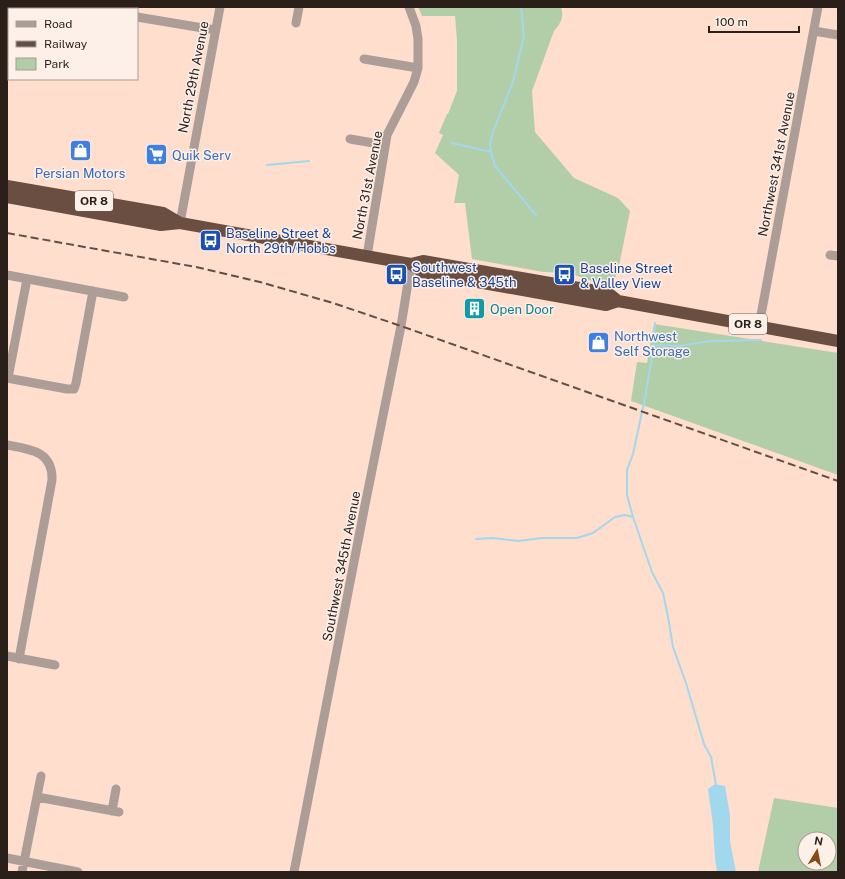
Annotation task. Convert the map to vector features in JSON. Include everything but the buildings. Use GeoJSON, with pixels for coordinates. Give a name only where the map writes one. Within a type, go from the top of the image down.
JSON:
{"type":"FeatureCollection","features":[{"type":"Feature","properties":{"kind":"highway","name":"OR 8"},"geometry":{"type":"LineString","coordinates":[[7,186],[163,214],[180,223]]}},
{"type":"Feature","properties":{"kind":"highway","name":"OR 8"},"geometry":{"type":"LineString","coordinates":[[7,197],[161,225],[180,223],[411,264],[424,261],[608,293],[618,301],[838,341]]}},
{"type":"Feature","properties":{"kind":"street","name":"North 29th Avenue"},"geometry":{"type":"LineString","coordinates":[[180,223],[220,7]]}},
{"type":"Feature","properties":{"kind":"street"},"geometry":{"type":"LineString","coordinates":[[296,23],[299,7]]}},
{"type":"Feature","properties":{"kind":"street","name":"North 31st Avenue"},"geometry":{"type":"LineString","coordinates":[[367,256],[387,135],[414,82],[418,68],[418,39],[416,26],[409,7]]}},
{"type":"Feature","properties":{"kind":"street","name":"Northwest 341st Avenue"},"geometry":{"type":"LineString","coordinates":[[759,326],[818,7]]}},
{"type":"Feature","properties":{"kind":"street"},"geometry":{"type":"LineString","coordinates":[[138,16],[215,30]]}},
{"type":"Feature","properties":{"kind":"street"},"geometry":{"type":"LineString","coordinates":[[814,31],[838,35]]}},
{"type":"Feature","properties":{"kind":"street"},"geometry":{"type":"LineString","coordinates":[[364,59],[418,68]]}},
{"type":"Feature","properties":{"kind":"street"},"geometry":{"type":"LineString","coordinates":[[350,139],[385,145]]}},
{"type":"Feature","properties":{"kind":"street","name":"Southwest 345th Avenue"},"geometry":{"type":"LineString","coordinates":[[294,872],[401,326],[411,264]]}},
{"type":"Feature","properties":{"kind":"street"},"geometry":{"type":"LineString","coordinates":[[7,275],[124,297]]}},
{"type":"Feature","properties":{"kind":"street"},"geometry":{"type":"LineString","coordinates":[[27,278],[8,378],[74,389],[93,291]]}},
{"type":"Feature","properties":{"kind":"street"},"geometry":{"type":"LineString","coordinates":[[7,445],[40,453],[48,461],[52,472],[52,480],[19,658]]}},
{"type":"Feature","properties":{"kind":"street"},"geometry":{"type":"LineString","coordinates":[[7,656],[55,665]]}},
{"type":"Feature","properties":{"kind":"street"},"geometry":{"type":"LineString","coordinates":[[22,872],[41,776]]}},
{"type":"Feature","properties":{"kind":"street"},"geometry":{"type":"LineString","coordinates":[[37,797],[116,812],[116,789]]}},
{"type":"Feature","properties":{"kind":"street"},"geometry":{"type":"LineString","coordinates":[[7,858],[78,872]]}},
{"type":"Feature","properties":{"kind":"green space"},"geometry":{"type":"Polygon","coordinates":[[[418,7],[561,7],[561,20],[554,31],[532,91],[535,132],[574,178],[618,198],[630,211],[618,271],[613,282],[606,286],[569,273],[543,272],[472,259],[465,203],[454,203],[459,175],[435,153],[443,135],[439,133],[457,91],[457,41],[455,16],[422,16],[418,7]]]}},
{"type":"Feature","properties":{"kind":"green space"},"geometry":{"type":"Polygon","coordinates":[[[654,324],[838,353],[838,475],[631,401],[637,362],[647,363],[654,324]]]}},
{"type":"Feature","properties":{"kind":"green space"},"geometry":{"type":"Polygon","coordinates":[[[774,798],[838,808],[838,872],[758,872],[774,798]]]}},
{"type":"Feature","properties":{"kind":"water"},"geometry":{"type":"Polygon","coordinates":[[[715,784],[725,786],[730,815],[730,841],[736,872],[717,872],[708,789],[715,784]]]}},
{"type":"Feature","properties":{"kind":"waterway"},"geometry":{"type":"LineString","coordinates":[[521,7],[524,36],[513,82],[493,132],[490,144],[495,166],[536,215]]}},
{"type":"Feature","properties":{"kind":"waterway"},"geometry":{"type":"LineString","coordinates":[[452,143],[491,152]]}},
{"type":"Feature","properties":{"kind":"waterway"},"geometry":{"type":"LineString","coordinates":[[267,165],[309,161]]}},
{"type":"Feature","properties":{"kind":"waterway"},"geometry":{"type":"LineString","coordinates":[[655,323],[654,345],[645,398],[633,454],[627,470],[627,495],[652,572],[663,593],[673,647],[686,683],[704,744],[711,757],[716,785]]}},
{"type":"Feature","properties":{"kind":"waterway"},"geometry":{"type":"LineString","coordinates":[[654,345],[677,346],[712,341],[761,340]]}},
{"type":"Feature","properties":{"kind":"waterway"},"geometry":{"type":"LineString","coordinates":[[476,539],[492,538],[518,541],[542,538],[577,538],[593,533],[615,517],[625,515],[633,517]]}},
{"type":"Feature","properties":{"kind":"railway"},"geometry":{"type":"LineString","coordinates":[[7,233],[196,267],[260,282],[333,303],[838,481]]}},
{"type":"Feature","properties":{"kind":"place","name":"Persian Motors"},"geometry":{"type":"Point","coordinates":[80,151]}},
{"type":"Feature","properties":{"kind":"place","name":"Quik Serv"},"geometry":{"type":"Point","coordinates":[157,155]}},
{"type":"Feature","properties":{"kind":"place","name":"Baseline Street & North 29th/Hobbs"},"geometry":{"type":"Point","coordinates":[211,240]}},
{"type":"Feature","properties":{"kind":"place","name":"Southwest Baseline & 345th"},"geometry":{"type":"Point","coordinates":[396,274]}},
{"type":"Feature","properties":{"kind":"place","name":"Baseline Street & Valley View"},"geometry":{"type":"Point","coordinates":[565,275]}},
{"type":"Feature","properties":{"kind":"place","name":"Open Door"},"geometry":{"type":"Point","coordinates":[475,309]}},
{"type":"Feature","properties":{"kind":"place","name":"Northwest Self Storage"},"geometry":{"type":"Point","coordinates":[599,343]}}]}
